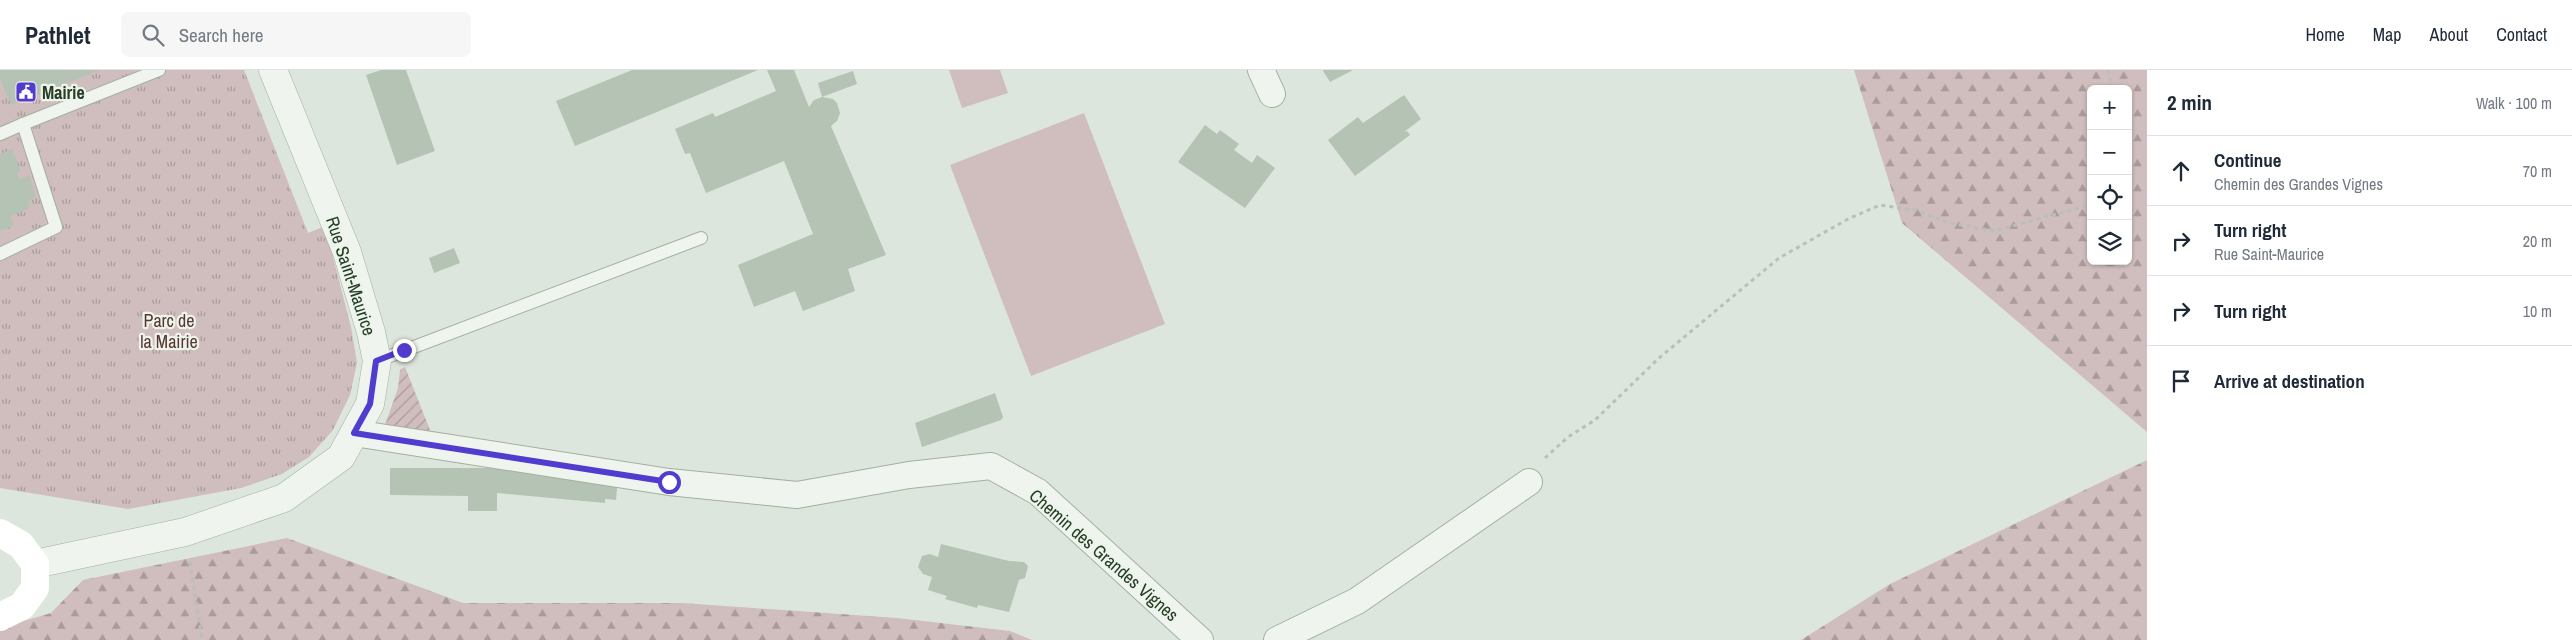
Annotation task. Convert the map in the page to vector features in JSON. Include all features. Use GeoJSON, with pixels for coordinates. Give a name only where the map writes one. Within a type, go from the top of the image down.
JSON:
{"type":"FeatureCollection","features":[{"type":"Feature","properties":{"kind":"main road"},"geometry":{"type":"LineString","coordinates":[[0,533],[21,545],[35,564],[34,588],[22,606],[0,617]]}},
{"type":"Feature","properties":{"kind":"street","name":"Rue Saint-Maurice"},"geometry":{"type":"LineString","coordinates":[[35,564],[186,532],[284,498],[341,457],[370,404],[376,361],[371,332],[347,252],[273,70]]}},
{"type":"Feature","properties":{"kind":"street"},"geometry":{"type":"LineString","coordinates":[[1261,70],[1272,94]]}},
{"type":"Feature","properties":{"kind":"street","name":"Chemin des Grandes Vignes"},"geometry":{"type":"LineString","coordinates":[[354,433],[669,482],[797,495],[909,475],[991,466],[1038,492],[1200,640]]}},
{"type":"Feature","properties":{"kind":"street"},"geometry":{"type":"LineString","coordinates":[[1277,640],[1357,601],[1529,482]]}},
{"type":"Feature","properties":{"kind":"lane"},"geometry":{"type":"LineString","coordinates":[[0,134],[158,70]]}},
{"type":"Feature","properties":{"kind":"lane"},"geometry":{"type":"LineString","coordinates":[[0,254],[56,227],[23,124]]}},
{"type":"Feature","properties":{"kind":"lane"},"geometry":{"type":"LineString","coordinates":[[376,361],[701,238]]}},
{"type":"Feature","properties":{"kind":"path"},"geometry":{"type":"LineString","coordinates":[[2108,70],[2112,85]]}},
{"type":"Feature","properties":{"kind":"path"},"geometry":{"type":"LineString","coordinates":[[1529,482],[1532,470],[1568,437],[1596,420],[1659,358],[1779,258],[1848,219],[1880,205],[1914,210],[1949,222],[1994,230],[2087,205]]}},
{"type":"Feature","properties":{"kind":"path"},"geometry":{"type":"LineString","coordinates":[[186,532],[202,640]]}},
{"type":"Feature","properties":{"kind":"green space","name":"Parc de la Mairie"},"geometry":{"type":"Polygon","coordinates":[[[0,70],[244,70],[308,233],[325,226],[351,327],[357,363],[350,395],[333,430],[309,457],[282,474],[241,488],[128,509],[0,488],[0,70]]]}},
{"type":"Feature","properties":{"kind":"green space"},"geometry":{"type":"Polygon","coordinates":[[[949,70],[1000,70],[1008,93],[962,108],[949,70]]]}},
{"type":"Feature","properties":{"kind":"green space"},"geometry":{"type":"Polygon","coordinates":[[[1854,70],[2147,70],[2147,432],[1902,223],[1854,70]]]}},
{"type":"Feature","properties":{"kind":"green space"},"geometry":{"type":"Polygon","coordinates":[[[1084,113],[1165,324],[1031,376],[950,165],[1084,113]]]}},
{"type":"Feature","properties":{"kind":"green space"},"geometry":{"type":"Polygon","coordinates":[[[405,367],[432,435],[384,428],[398,388],[400,370],[405,367]]]}},
{"type":"Feature","properties":{"kind":"green space"},"geometry":{"type":"Polygon","coordinates":[[[2147,460],[2147,640],[1801,640],[1890,584],[2147,460]]]}},
{"type":"Feature","properties":{"kind":"green space"},"geometry":{"type":"Polygon","coordinates":[[[287,538],[463,603],[682,603],[897,618],[1010,631],[1032,640],[0,640],[0,628],[51,613],[83,580],[287,538]]]}},
{"type":"Feature","properties":{"kind":"building","name":"Mairie"},"geometry":{"type":"Polygon","coordinates":[[[0,70],[100,70],[11,105],[0,78],[0,70]]]}},
{"type":"Feature","properties":{"kind":"building"},"geometry":{"type":"Polygon","coordinates":[[[381,70],[406,70],[435,151],[397,165],[366,75],[381,70]]]}},
{"type":"Feature","properties":{"kind":"building"},"geometry":{"type":"Polygon","coordinates":[[[632,70],[758,70],[575,146],[556,101],[632,70]]]}},
{"type":"Feature","properties":{"kind":"building"},"geometry":{"type":"Polygon","coordinates":[[[767,70],[794,70],[809,107],[814,100],[822,97],[833,99],[837,103],[840,113],[837,121],[831,126],[886,255],[848,269],[855,291],[803,311],[795,291],[754,307],[738,265],[813,234],[784,161],[706,193],[690,153],[685,154],[675,129],[713,113],[715,117],[776,91],[767,70]]]}},
{"type":"Feature","properties":{"kind":"building"},"geometry":{"type":"Polygon","coordinates":[[[1324,70],[1353,70],[1330,82],[1323,71],[1324,70]]]}},
{"type":"Feature","properties":{"kind":"building"},"geometry":{"type":"Polygon","coordinates":[[[853,71],[857,84],[822,97],[818,83],[853,71]]]}},
{"type":"Feature","properties":{"kind":"building"},"geometry":{"type":"Polygon","coordinates":[[[1404,95],[1421,119],[1404,132],[1407,131],[1410,135],[1355,176],[1328,140],[1358,117],[1363,123],[1404,95]]]}},
{"type":"Feature","properties":{"kind":"building"},"geometry":{"type":"Polygon","coordinates":[[[1205,125],[1217,134],[1220,130],[1239,144],[1234,150],[1252,163],[1257,155],[1275,168],[1245,208],[1178,162],[1205,125]]]}},
{"type":"Feature","properties":{"kind":"building"},"geometry":{"type":"Polygon","coordinates":[[[12,149],[21,172],[17,173],[19,179],[29,176],[36,197],[28,201],[30,208],[10,216],[14,226],[0,231],[0,154],[12,149]]]}},
{"type":"Feature","properties":{"kind":"building"},"geometry":{"type":"Polygon","coordinates":[[[454,248],[460,263],[434,273],[429,258],[454,248]]]}},
{"type":"Feature","properties":{"kind":"building"},"geometry":{"type":"Polygon","coordinates":[[[995,393],[1003,417],[1001,420],[922,447],[915,423],[995,393]]]}},
{"type":"Feature","properties":{"kind":"building"},"geometry":{"type":"Polygon","coordinates":[[[390,468],[502,468],[618,477],[616,500],[605,499],[605,503],[497,493],[497,511],[468,511],[468,496],[390,495],[390,468]]]}},
{"type":"Feature","properties":{"kind":"building"},"geometry":{"type":"Polygon","coordinates":[[[941,544],[1009,561],[1024,562],[1028,566],[1025,578],[1019,580],[1009,612],[978,605],[977,608],[945,599],[947,596],[928,590],[932,577],[923,574],[918,567],[922,556],[930,554],[938,557],[941,544]]]}},
{"type":"Feature","properties":{"kind":"place","name":"Mairie"},"geometry":{"type":"Point","coordinates":[26,92]}},
{"type":"Feature","properties":{"kind":"route"},"geometry":{"type":"LineString","coordinates":[[404,350],[376,361],[370,404],[354,433],[669,482]]}}]}
